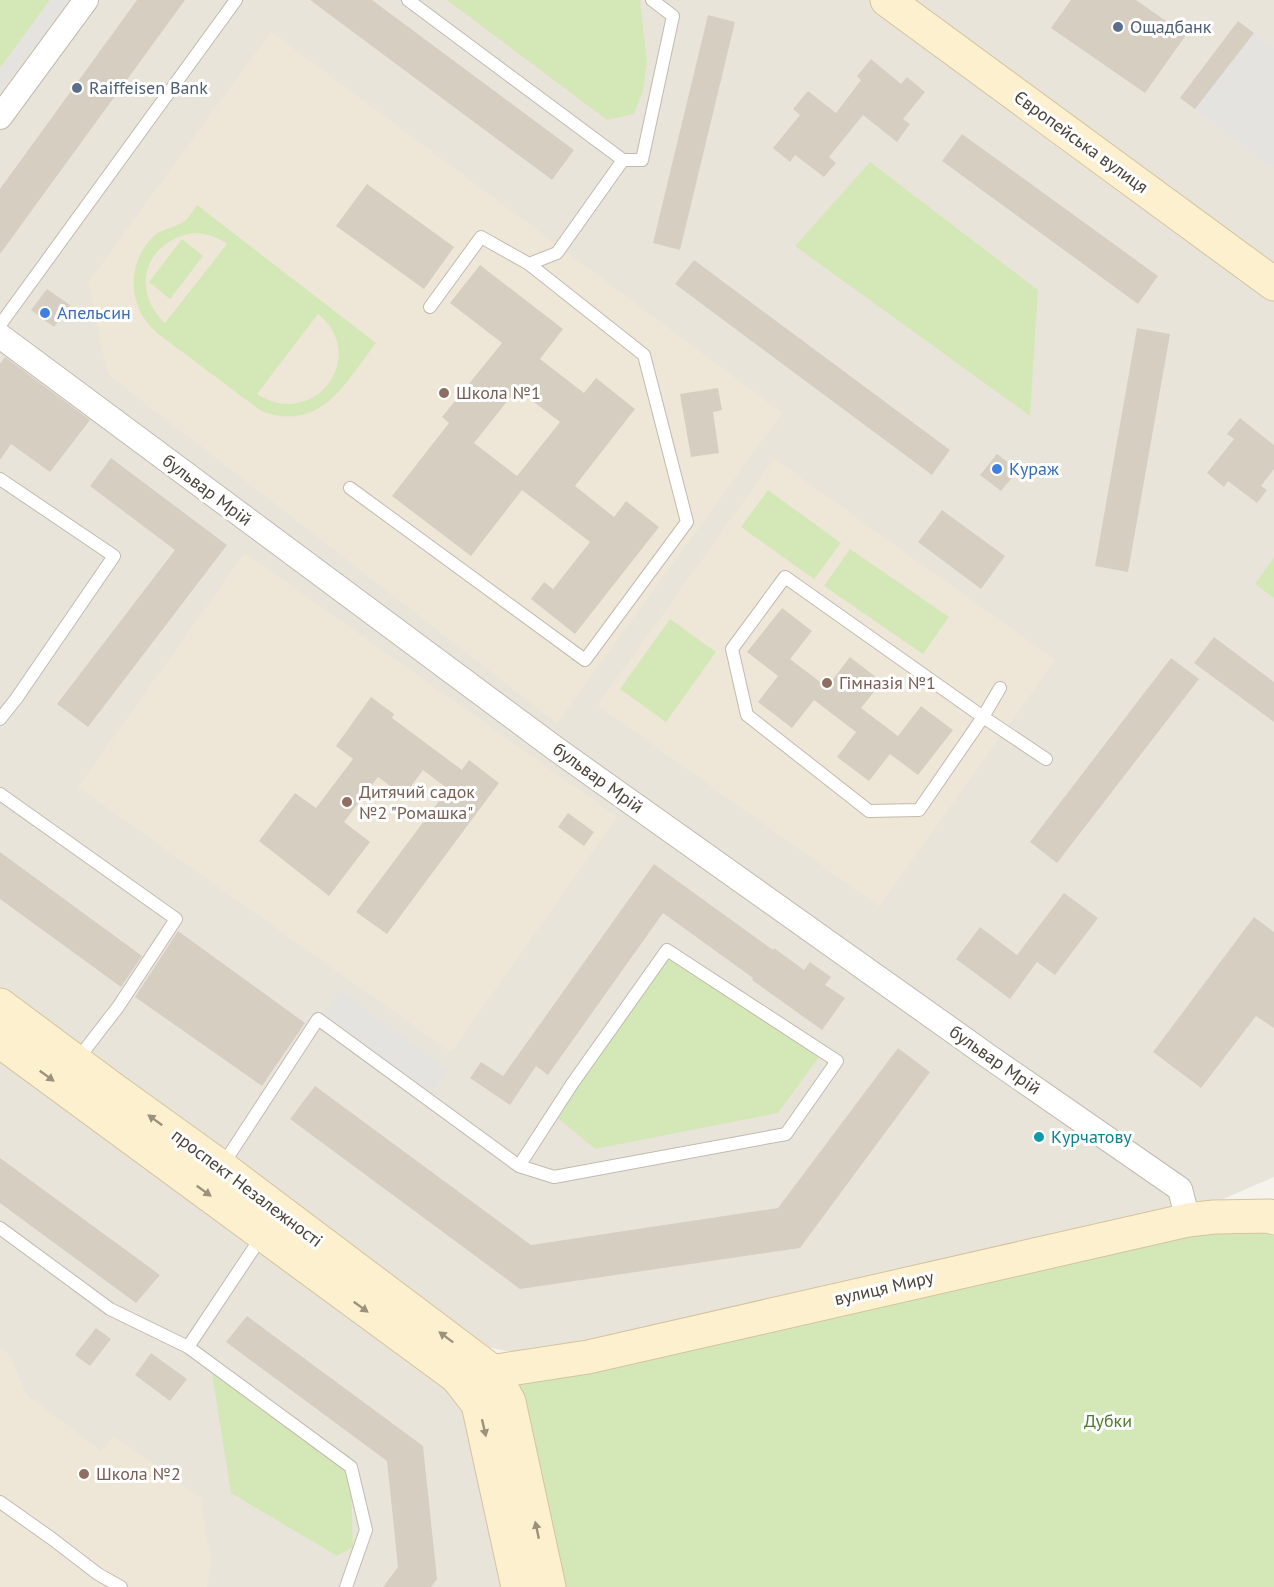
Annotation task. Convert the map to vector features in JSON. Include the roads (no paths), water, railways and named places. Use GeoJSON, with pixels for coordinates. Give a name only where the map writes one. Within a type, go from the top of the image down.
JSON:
{"type":"FeatureCollection","features":[{"type":"Feature","properties":{"kind":"street"},"geometry":{"type":"LineString","coordinates":[[0,117],[86,0]]}},
{"type":"Feature","properties":{"kind":"street","name":"Європейська вулиця"},"geometry":{"type":"LineString","coordinates":[[887,0],[1274,284]]}},
{"type":"Feature","properties":{"kind":"street","name":"бульвар Мрій"},"geometry":{"type":"LineString","coordinates":[[0,336],[556,748],[970,1043],[1180,1189],[1188,1220]]}},
{"type":"Feature","properties":{"kind":"street","name":"проспект Незалежності"},"geometry":{"type":"LineString","coordinates":[[0,1005],[221,1167],[493,1372]]}},
{"type":"Feature","properties":{"kind":"street","name":"проспект Незалежності"},"geometry":{"type":"LineString","coordinates":[[0,1041],[458,1377]]}},
{"type":"Feature","properties":{"kind":"street","name":"вулиця Миру"},"geometry":{"type":"LineString","coordinates":[[458,1377],[588,1357],[1188,1220],[1273,1215]]}},
{"type":"Feature","properties":{"kind":"street"},"geometry":{"type":"LineString","coordinates":[[493,1372],[509,1402],[549,1587]]}},
{"type":"Feature","properties":{"kind":"street"},"geometry":{"type":"LineString","coordinates":[[458,1377],[478,1404],[518,1587]]}},
{"type":"Feature","properties":{"kind":"lane"},"geometry":{"type":"LineString","coordinates":[[0,325],[236,0]]}},
{"type":"Feature","properties":{"kind":"lane"},"geometry":{"type":"LineString","coordinates":[[408,0],[623,160],[642,160],[673,16],[652,0]]}},
{"type":"Feature","properties":{"kind":"lane"},"geometry":{"type":"LineString","coordinates":[[529,264],[556,253],[623,160]]}},
{"type":"Feature","properties":{"kind":"lane"},"geometry":{"type":"LineString","coordinates":[[350,488],[585,660],[687,522],[644,355],[529,264],[482,237],[430,307]]}},
{"type":"Feature","properties":{"kind":"lane"},"geometry":{"type":"LineString","coordinates":[[0,478],[114,556],[0,719]]}},
{"type":"Feature","properties":{"kind":"lane"},"geometry":{"type":"LineString","coordinates":[[1000,688],[983,717],[919,810],[869,811],[747,715],[732,649],[785,577],[983,717],[1046,759]]}},
{"type":"Feature","properties":{"kind":"lane"},"geometry":{"type":"LineString","coordinates":[[0,794],[176,920],[118,1007],[76,1062]]}},
{"type":"Feature","properties":{"kind":"lane"},"geometry":{"type":"LineString","coordinates":[[221,1167],[318,1020],[519,1166],[554,1177],[786,1134],[837,1061],[667,950],[572,1083],[519,1166]]}},
{"type":"Feature","properties":{"kind":"lane"},"geometry":{"type":"LineString","coordinates":[[0,1228],[110,1309],[188,1347],[351,1467],[366,1530],[346,1587]]}},
{"type":"Feature","properties":{"kind":"lane"},"geometry":{"type":"LineString","coordinates":[[188,1347],[263,1234]]}},
{"type":"Feature","properties":{"kind":"lane"},"geometry":{"type":"LineString","coordinates":[[0,1502],[98,1574],[121,1587]]}},
{"type":"Feature","properties":{"kind":"place","name":"Ощадбанк"},"geometry":{"type":"Point","coordinates":[1118,27]}},
{"type":"Feature","properties":{"kind":"place","name":"Raiffeisen Bank"},"geometry":{"type":"Point","coordinates":[77,88]}},
{"type":"Feature","properties":{"kind":"place","name":"Апельсин"},"geometry":{"type":"Point","coordinates":[45,313]}},
{"type":"Feature","properties":{"kind":"place","name":"Школа №1"},"geometry":{"type":"Point","coordinates":[444,393]}},
{"type":"Feature","properties":{"kind":"place","name":"Кураж"},"geometry":{"type":"Point","coordinates":[997,469]}},
{"type":"Feature","properties":{"kind":"place","name":"Гімназія №1"},"geometry":{"type":"Point","coordinates":[827,683]}},
{"type":"Feature","properties":{"kind":"place","name":"Дитячий садок №2 \"Ромашка\""},"geometry":{"type":"Point","coordinates":[347,802]}},
{"type":"Feature","properties":{"kind":"place","name":"Курчатову"},"geometry":{"type":"Point","coordinates":[1039,1137]}},
{"type":"Feature","properties":{"kind":"place","name":"Школа №2"},"geometry":{"type":"Point","coordinates":[84,1474]}},
{"type":"Feature","properties":{"kind":"park label","name":"Дубки"},"geometry":{"type":"Point","coordinates":[1108,1421]}}]}
